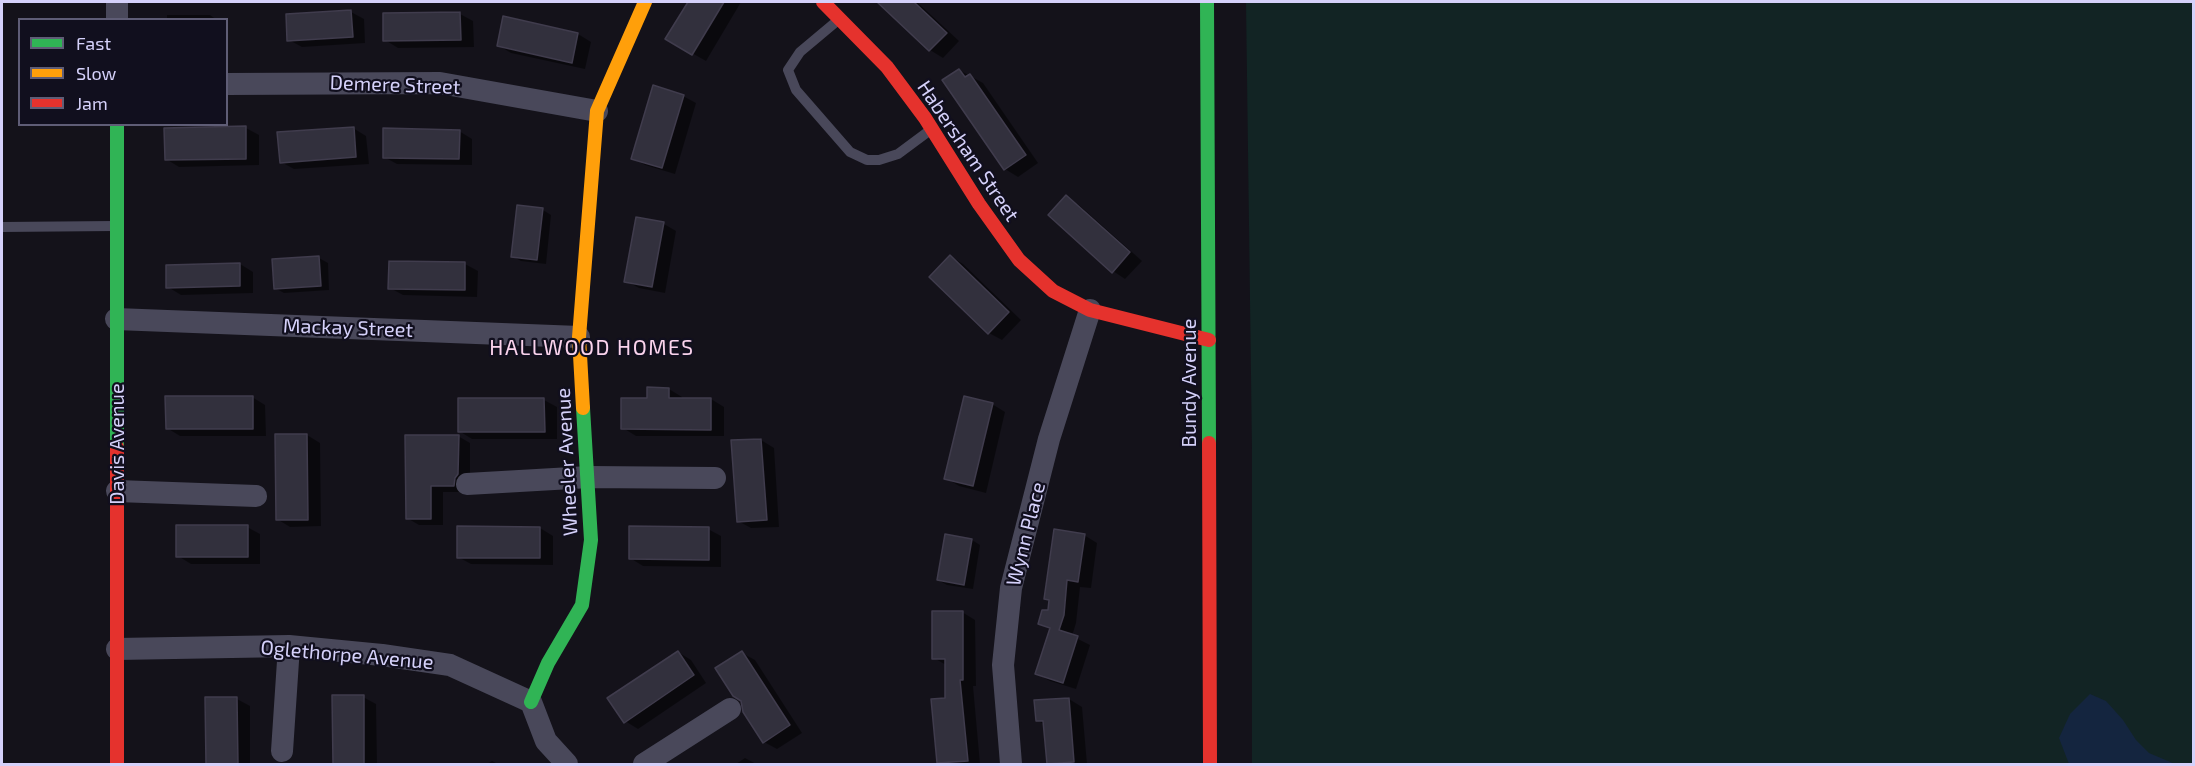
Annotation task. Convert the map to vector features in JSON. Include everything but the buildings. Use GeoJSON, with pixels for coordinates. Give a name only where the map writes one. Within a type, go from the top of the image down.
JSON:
{"type":"FeatureCollection","features":[{"type":"Feature","properties":{"kind":"street"},"geometry":{"type":"LineString","coordinates":[[117,2],[117,18]]}},
{"type":"Feature","properties":{"kind":"street","name":"Wheeler Avenue"},"geometry":{"type":"LineString","coordinates":[[531,702],[548,663],[582,605],[591,540],[579,337],[597,111],[645,2]]}},
{"type":"Feature","properties":{"kind":"street","name":"Habersham Street"},"geometry":{"type":"LineString","coordinates":[[823,2],[887,68],[932,129],[979,204],[1019,260],[1053,291],[1090,310],[1209,340]]}},
{"type":"Feature","properties":{"kind":"street","name":"Bundy Avenue"},"geometry":{"type":"LineString","coordinates":[[1207,2],[1210,765]]}},
{"type":"Feature","properties":{"kind":"street","name":"Demere Street"},"geometry":{"type":"LineString","coordinates":[[228,84],[440,83],[597,111]]}},
{"type":"Feature","properties":{"kind":"street","name":"Davis Avenue"},"geometry":{"type":"LineString","coordinates":[[117,126],[117,765]]}},
{"type":"Feature","properties":{"kind":"street","name":"Wynn Place"},"geometry":{"type":"LineString","coordinates":[[1011,765],[1003,665],[1011,588],[1049,439],[1090,310]]}},
{"type":"Feature","properties":{"kind":"street","name":"Mackay Street"},"geometry":{"type":"LineString","coordinates":[[116,319],[579,337]]}},
{"type":"Feature","properties":{"kind":"street"},"geometry":{"type":"LineString","coordinates":[[467,484],[589,477],[715,478]]}},
{"type":"Feature","properties":{"kind":"street"},"geometry":{"type":"LineString","coordinates":[[117,491],[256,496]]}},
{"type":"Feature","properties":{"kind":"street"},"geometry":{"type":"LineString","coordinates":[[282,751],[289,646]]}},
{"type":"Feature","properties":{"kind":"street","name":"Oglethorpe Avenue"},"geometry":{"type":"LineString","coordinates":[[117,649],[289,646],[382,655],[450,665],[531,702]]}},
{"type":"Feature","properties":{"kind":"street"},"geometry":{"type":"LineString","coordinates":[[531,702],[546,741],[567,765]]}},
{"type":"Feature","properties":{"kind":"street"},"geometry":{"type":"LineString","coordinates":[[644,765],[730,709]]}},
{"type":"Feature","properties":{"kind":"lane"},"geometry":{"type":"LineString","coordinates":[[839,19],[800,51],[788,70],[796,90],[850,152],[867,160],[879,160],[897,154],[932,129]]}},
{"type":"Feature","properties":{"kind":"lane"},"geometry":{"type":"LineString","coordinates":[[2,227],[117,226]]}},
{"type":"Feature","properties":{"kind":"shaded area"},"geometry":{"type":"Polygon","coordinates":[[[1246,2],[2193,2],[2193,764],[1252,764],[1252,449],[1246,2]]]}},
{"type":"Feature","properties":{"kind":"water"},"geometry":{"type":"Polygon","coordinates":[[[2090,694],[2106,701],[2149,753],[2175,764],[2069,764],[2059,738],[2070,714],[2090,694]]]}},
{"type":"Feature","properties":{"kind":"traffic: fast"},"geometry":{"type":"LineString","coordinates":[[1207,2],[1209,443]]}},
{"type":"Feature","properties":{"kind":"traffic: fast"},"geometry":{"type":"LineString","coordinates":[[117,126],[117,447]]}},
{"type":"Feature","properties":{"kind":"traffic: fast"},"geometry":{"type":"LineString","coordinates":[[531,702],[548,663],[582,605],[591,540],[583,408]]}},
{"type":"Feature","properties":{"kind":"traffic: slow"},"geometry":{"type":"LineString","coordinates":[[583,408],[579,337],[597,111],[645,2]]}},
{"type":"Feature","properties":{"kind":"traffic: jam"},"geometry":{"type":"LineString","coordinates":[[823,2],[887,67],[925,118],[979,204],[1019,260],[1053,291],[1090,310],[1209,340]]}},
{"type":"Feature","properties":{"kind":"traffic: jam"},"geometry":{"type":"LineString","coordinates":[[1209,443],[1210,764]]}},
{"type":"Feature","properties":{"kind":"traffic: jam"},"geometry":{"type":"LineString","coordinates":[[117,447],[117,764]]}},
{"type":"Feature","properties":{"kind":"district","name":"HALLWOOD HOMES"},"geometry":{"type":"Point","coordinates":[592,348]}}]}
